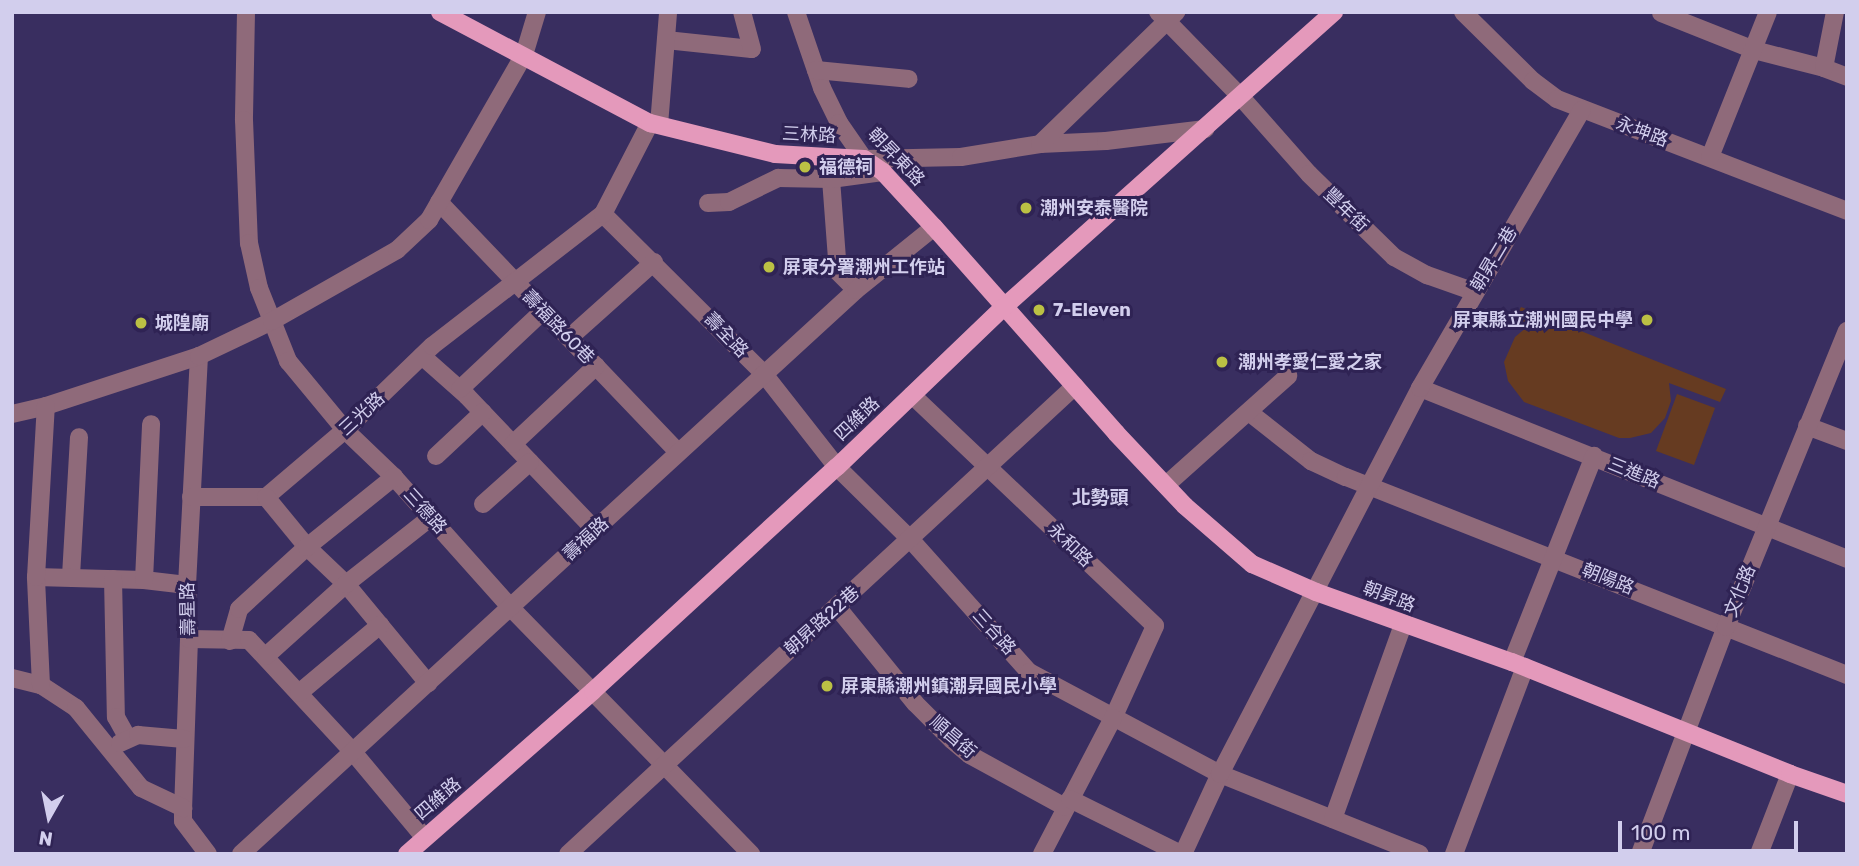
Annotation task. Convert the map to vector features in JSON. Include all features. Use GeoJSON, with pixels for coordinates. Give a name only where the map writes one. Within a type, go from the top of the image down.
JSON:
{"type":"FeatureCollection","features":[{"type":"Feature","properties":{"kind":"main road","name":"三林路"},"geometry":{"type":"LineString","coordinates":[[440,12],[654,124],[696,137],[775,154],[864,159]]}},
{"type":"Feature","properties":{"kind":"main road","name":"四維路"},"geometry":{"type":"LineString","coordinates":[[407,854],[593,691],[837,467],[1003,307],[1334,12]]}},
{"type":"Feature","properties":{"kind":"main road","name":"朝昇東路"},"geometry":{"type":"LineString","coordinates":[[864,159],[883,172],[1003,307]]}},
{"type":"Feature","properties":{"kind":"main road","name":"朝昇路"},"geometry":{"type":"LineString","coordinates":[[1003,307],[1166,485],[1218,537],[1252,564],[1316,592],[1519,664],[1790,774],[1847,794]]}},
{"type":"Feature","properties":{"kind":"street","name":"三德路"},"geometry":{"type":"LineString","coordinates":[[246,12],[244,120],[249,243],[259,288],[288,361],[345,430],[394,477],[511,608],[751,854]]}},
{"type":"Feature","properties":{"kind":"street"},"geometry":{"type":"LineString","coordinates":[[12,414],[46,406],[199,356],[272,321],[397,250],[429,220],[524,55],[537,12]]}},
{"type":"Feature","properties":{"kind":"street"},"geometry":{"type":"LineString","coordinates":[[515,282],[603,214],[654,124],[668,12]]}},
{"type":"Feature","properties":{"kind":"street"},"geometry":{"type":"LineString","coordinates":[[666,40],[752,49],[742,12]]}},
{"type":"Feature","properties":{"kind":"street","name":"朝昇東路"},"geometry":{"type":"LineString","coordinates":[[796,12],[816,70],[839,123],[864,159]]}},
{"type":"Feature","properties":{"kind":"street","name":"永坤路"},"geometry":{"type":"LineString","coordinates":[[1463,12],[1533,81],[1557,99],[1847,211]]}},
{"type":"Feature","properties":{"kind":"street"},"geometry":{"type":"LineString","coordinates":[[1710,157],[1768,12]]}},
{"type":"Feature","properties":{"kind":"street"},"geometry":{"type":"LineString","coordinates":[[1824,68],[1835,12]]}},
{"type":"Feature","properties":{"kind":"street"},"geometry":{"type":"LineString","coordinates":[[1661,13],[1754,50],[1824,68],[1847,77]]}},
{"type":"Feature","properties":{"kind":"street"},"geometry":{"type":"LineString","coordinates":[[1040,144],[1167,15]]}},
{"type":"Feature","properties":{"kind":"street","name":"豐年街"},"geometry":{"type":"LineString","coordinates":[[1167,15],[1309,174],[1394,257],[1427,275],[1475,292]]}},
{"type":"Feature","properties":{"kind":"street"},"geometry":{"type":"LineString","coordinates":[[816,70],[909,79]]}},
{"type":"Feature","properties":{"kind":"street","name":"朝昇二巷"},"geometry":{"type":"LineString","coordinates":[[1182,854],[1220,774],[1420,388],[1582,110]]}},
{"type":"Feature","properties":{"kind":"street","name":"三林路"},"geometry":{"type":"LineString","coordinates":[[864,159],[961,157],[1040,144],[1106,141],[1205,129]]}},
{"type":"Feature","properties":{"kind":"street"},"geometry":{"type":"LineString","coordinates":[[775,154],[778,178]]}},
{"type":"Feature","properties":{"kind":"street"},"geometry":{"type":"LineString","coordinates":[[708,203],[729,202],[778,178],[831,179],[883,172]]}},
{"type":"Feature","properties":{"kind":"street"},"geometry":{"type":"LineString","coordinates":[[831,179],[838,272],[856,290]]}},
{"type":"Feature","properties":{"kind":"street","name":"壽福路60巷"},"geometry":{"type":"LineString","coordinates":[[439,202],[678,452]]}},
{"type":"Feature","properties":{"kind":"street","name":"壽全路"},"geometry":{"type":"LineString","coordinates":[[603,214],[764,374],[837,467]]}},
{"type":"Feature","properties":{"kind":"street","name":"壽福路"},"geometry":{"type":"LineString","coordinates":[[241,854],[856,290],[934,227]]}},
{"type":"Feature","properties":{"kind":"street"},"geometry":{"type":"LineString","coordinates":[[569,338],[654,262]]}},
{"type":"Feature","properties":{"kind":"street","name":"三光路"},"geometry":{"type":"LineString","coordinates":[[266,497],[345,430],[422,356],[515,282]]}},
{"type":"Feature","properties":{"kind":"street"},"geometry":{"type":"LineString","coordinates":[[460,389],[543,311]]}},
{"type":"Feature","properties":{"kind":"street","name":"文化路"},"geometry":{"type":"LineString","coordinates":[[1640,854],[1726,627],[1847,331]]}},
{"type":"Feature","properties":{"kind":"street","name":"壽星路"},"geometry":{"type":"LineString","coordinates":[[199,356],[187,584],[189,639],[183,808],[184,821],[208,854]]}},
{"type":"Feature","properties":{"kind":"street"},"geometry":{"type":"LineString","coordinates":[[422,356],[483,412],[595,530]]}},
{"type":"Feature","properties":{"kind":"street"},"geometry":{"type":"LineString","coordinates":[[513,444],[596,366]]}},
{"type":"Feature","properties":{"kind":"street"},"geometry":{"type":"LineString","coordinates":[[1166,485],[1288,376]]}},
{"type":"Feature","properties":{"kind":"street","name":"朝昇路22巷"},"geometry":{"type":"LineString","coordinates":[[579,850],[663,765],[911,540],[1075,386]]}},
{"type":"Feature","properties":{"kind":"street","name":"三進路"},"geometry":{"type":"LineString","coordinates":[[1420,388],[1847,559]]}},
{"type":"Feature","properties":{"kind":"street","name":"永和路"},"geometry":{"type":"LineString","coordinates":[[912,394],[1155,626],[1113,718]]}},
{"type":"Feature","properties":{"kind":"street"},"geometry":{"type":"LineString","coordinates":[[40,685],[36,577],[46,406]]}},
{"type":"Feature","properties":{"kind":"street"},"geometry":{"type":"LineString","coordinates":[[436,456],[483,412]]}},
{"type":"Feature","properties":{"kind":"street"},"geometry":{"type":"LineString","coordinates":[[1250,412],[1311,461],[1369,484]]}},
{"type":"Feature","properties":{"kind":"street"},"geometry":{"type":"LineString","coordinates":[[144,579],[151,424]]}},
{"type":"Feature","properties":{"kind":"street"},"geometry":{"type":"LineString","coordinates":[[1807,426],[1847,441]]}},
{"type":"Feature","properties":{"kind":"street"},"geometry":{"type":"LineString","coordinates":[[71,576],[79,437]]}},
{"type":"Feature","properties":{"kind":"street"},"geometry":{"type":"LineString","coordinates":[[1454,854],[1519,664],[1552,556],[1594,456]]}},
{"type":"Feature","properties":{"kind":"street"},"geometry":{"type":"LineString","coordinates":[[483,504],[530,461]]}},
{"type":"Feature","properties":{"kind":"street","name":"三合路"},"geometry":{"type":"LineString","coordinates":[[837,467],[911,540],[1030,671],[1220,774],[1420,854]]}},
{"type":"Feature","properties":{"kind":"street"},"geometry":{"type":"LineString","coordinates":[[230,641],[239,610],[307,547],[394,477]]}},
{"type":"Feature","properties":{"kind":"street","name":"朝陽路"},"geometry":{"type":"LineString","coordinates":[[1369,484],[1847,675]]}},
{"type":"Feature","properties":{"kind":"street"},"geometry":{"type":"LineString","coordinates":[[191,497],[266,497],[307,547],[346,584],[428,683]]}},
{"type":"Feature","properties":{"kind":"street"},"geometry":{"type":"LineString","coordinates":[[266,656],[346,584],[431,517]]}},
{"type":"Feature","properties":{"kind":"street"},"geometry":{"type":"LineString","coordinates":[[36,577],[144,579],[187,584]]}},
{"type":"Feature","properties":{"kind":"street"},"geometry":{"type":"LineString","coordinates":[[113,579],[116,717],[127,737]]}},
{"type":"Feature","properties":{"kind":"street","name":"順昌街"},"geometry":{"type":"LineString","coordinates":[[837,607],[915,703],[952,740],[981,761],[1182,854]]}},
{"type":"Feature","properties":{"kind":"street"},"geometry":{"type":"LineString","coordinates":[[293,687],[380,625]]}},
{"type":"Feature","properties":{"kind":"street"},"geometry":{"type":"LineString","coordinates":[[1333,819],[1403,625]]}},
{"type":"Feature","properties":{"kind":"street"},"geometry":{"type":"LineString","coordinates":[[189,639],[248,640],[266,656],[353,752],[425,838]]}},
{"type":"Feature","properties":{"kind":"street"},"geometry":{"type":"LineString","coordinates":[[12,678],[40,685],[76,708],[141,788],[183,808]]}},
{"type":"Feature","properties":{"kind":"street"},"geometry":{"type":"LineString","coordinates":[[1042,854],[1113,718]]}},
{"type":"Feature","properties":{"kind":"street"},"geometry":{"type":"LineString","coordinates":[[110,750],[127,737],[138,735],[184,739]]}},
{"type":"Feature","properties":{"kind":"street"},"geometry":{"type":"LineString","coordinates":[[1759,854],[1790,774]]}},
{"type":"Feature","properties":{"kind":"shaded area"},"geometry":{"type":"Polygon","coordinates":[[[1521,307],[1726,389],[1720,402],[1669,383],[1671,401],[1665,418],[1651,433],[1630,438],[1619,438],[1524,402],[1508,381],[1504,362],[1515,337],[1527,327],[1514,321],[1521,307]]]}},
{"type":"Feature","properties":{"kind":"shaded area"},"geometry":{"type":"Polygon","coordinates":[[[1677,394],[1715,408],[1694,465],[1656,451],[1677,394]]]}},
{"type":"Feature","properties":{"kind":"place","name":"福德祠"},"geometry":{"type":"Point","coordinates":[805,167]}},
{"type":"Feature","properties":{"kind":"place","name":"潮州安泰醫院"},"geometry":{"type":"Point","coordinates":[1026,208]}},
{"type":"Feature","properties":{"kind":"place","name":"屏東分署潮州工作站"},"geometry":{"type":"Point","coordinates":[769,267]}},
{"type":"Feature","properties":{"kind":"place","name":"7-Eleven"},"geometry":{"type":"Point","coordinates":[1039,310]}},
{"type":"Feature","properties":{"kind":"place","name":"屏東縣立潮州國民中學"},"geometry":{"type":"Point","coordinates":[1647,320]}},
{"type":"Feature","properties":{"kind":"place","name":"城隍廟"},"geometry":{"type":"Point","coordinates":[141,323]}},
{"type":"Feature","properties":{"kind":"place","name":"潮州孝愛仁愛之家"},"geometry":{"type":"Point","coordinates":[1222,362]}},
{"type":"Feature","properties":{"kind":"place","name":"屏東縣潮州鎮潮昇國民小學"},"geometry":{"type":"Point","coordinates":[827,686]}},
{"type":"Feature","properties":{"kind":"district","name":"北勢頭"},"geometry":{"type":"Point","coordinates":[1100,498]}}]}
